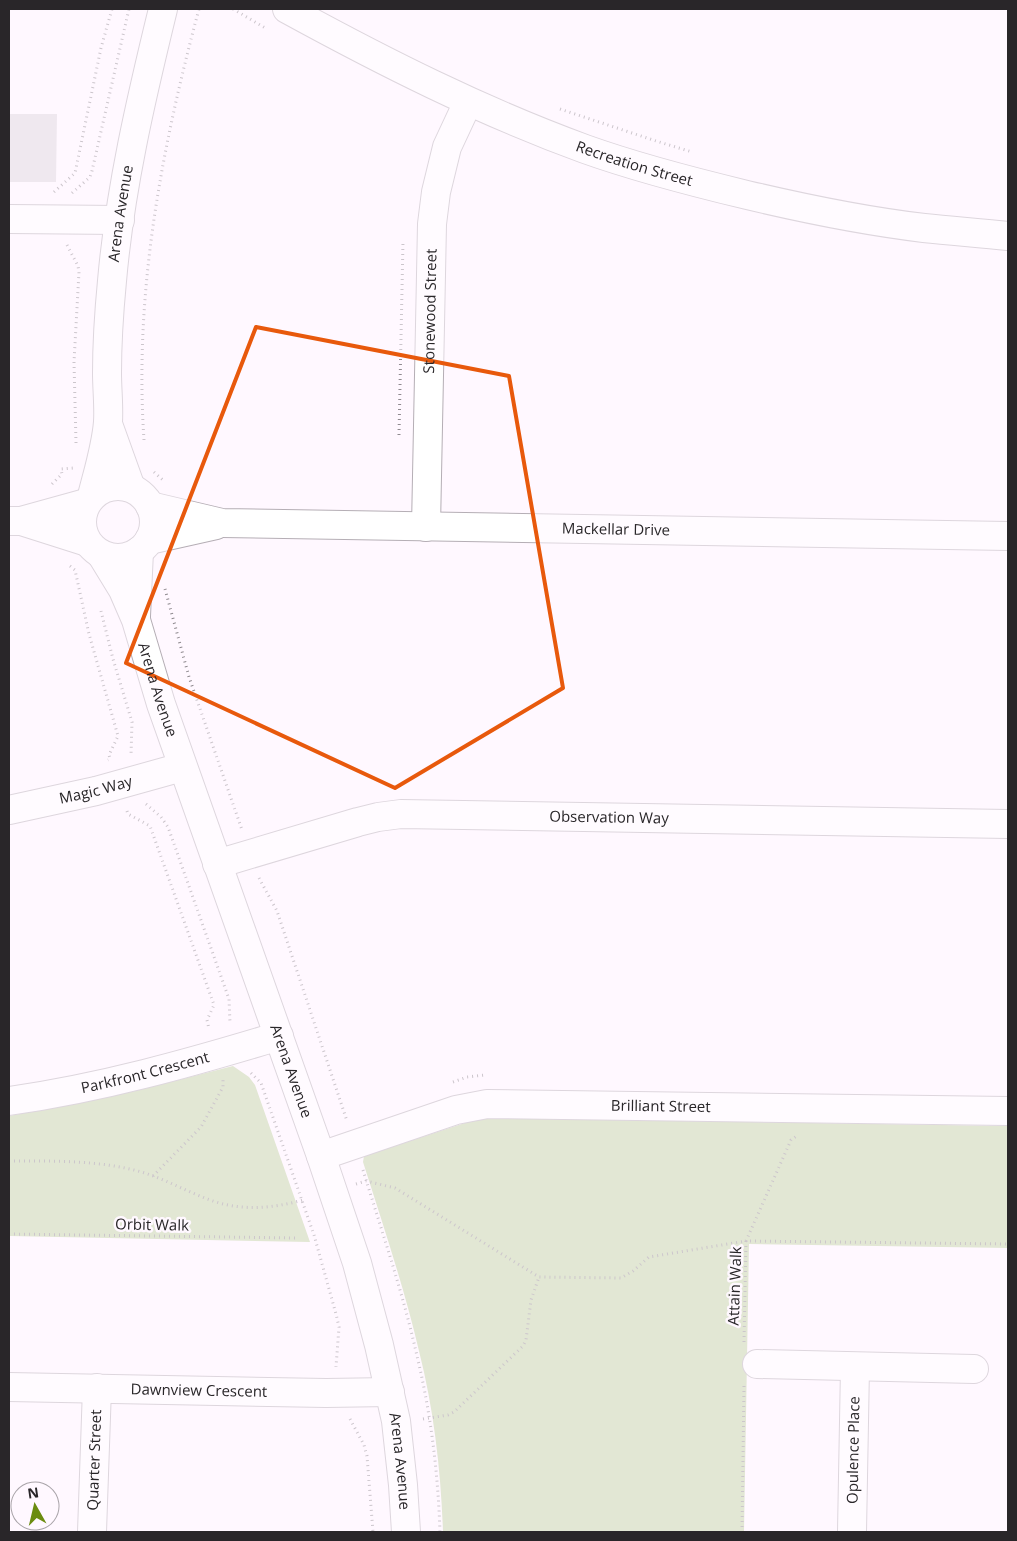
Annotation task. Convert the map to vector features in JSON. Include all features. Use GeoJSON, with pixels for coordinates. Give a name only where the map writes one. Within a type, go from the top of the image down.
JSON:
{"type":"FeatureCollection","features":[{"type":"Feature","properties":{"kind":"street","name":"Arena Avenue"},"geometry":{"type":"LineString","coordinates":[[89,500],[100,466],[108,423],[109,326],[112,281],[120,220],[135,128],[163,9]]}},
{"type":"Feature","properties":{"kind":"street","name":"Recreation Street"},"geometry":{"type":"LineString","coordinates":[[287,9],[382,60],[468,102],[587,149],[704,185],[822,212],[923,228],[1008,236]]}},
{"type":"Feature","properties":{"kind":"street","name":"Stonewood Street"},"geometry":{"type":"LineString","coordinates":[[426,527],[432,224],[436,192],[447,148],[468,102]]}},
{"type":"Feature","properties":{"kind":"street"},"geometry":{"type":"LineString","coordinates":[[9,219],[120,220]]}},
{"type":"Feature","properties":{"kind":"street","name":"Arena Avenue"},"geometry":{"type":"LineString","coordinates":[[108,423],[140,497]]}},
{"type":"Feature","properties":{"kind":"street"},"geometry":{"type":"LineString","coordinates":[[15,521],[94,548],[111,557],[121,557],[130,555],[144,545],[153,523],[154,517],[140,497],[121,486],[110,486],[100,490],[89,500],[83,512],[83,533],[94,548]]}},
{"type":"Feature","properties":{"kind":"street","name":"Mackellar Drive"},"geometry":{"type":"LineString","coordinates":[[140,497],[222,523],[1008,536]]}},
{"type":"Feature","properties":{"kind":"street"},"geometry":{"type":"LineString","coordinates":[[15,521],[89,500]]}},
{"type":"Feature","properties":{"kind":"street","name":"Mackellar Drive"},"geometry":{"type":"LineString","coordinates":[[144,545],[222,523]]}},
{"type":"Feature","properties":{"kind":"street","name":"Arena Avenue"},"geometry":{"type":"LineString","coordinates":[[136,620],[144,545]]}},
{"type":"Feature","properties":{"kind":"street","name":"Arena Avenue"},"geometry":{"type":"LineString","coordinates":[[94,548],[122,590],[136,620],[182,767],[279,1036],[357,1263],[396,1421],[406,1532]]}},
{"type":"Feature","properties":{"kind":"street","name":"Magic Way"},"geometry":{"type":"LineString","coordinates":[[9,810],[96,790],[182,767]]}},
{"type":"Feature","properties":{"kind":"street","name":"Observation Way"},"geometry":{"type":"LineString","coordinates":[[217,864],[358,822],[401,814],[1008,824]]}},
{"type":"Feature","properties":{"kind":"street","name":"Parkfront Crescent"},"geometry":{"type":"LineString","coordinates":[[9,1101],[140,1076],[279,1036]]}},
{"type":"Feature","properties":{"kind":"street","name":"Brilliant Street"},"geometry":{"type":"LineString","coordinates":[[321,1156],[456,1110],[498,1103],[1008,1111]]}},
{"type":"Feature","properties":{"kind":"street"},"geometry":{"type":"LineString","coordinates":[[749,1363],[974,1369]]}},
{"type":"Feature","properties":{"kind":"street","name":"Opulence Place"},"geometry":{"type":"LineString","coordinates":[[852,1532],[855,1367]]}},
{"type":"Feature","properties":{"kind":"street","name":"Dawnview Crescent"},"geometry":{"type":"LineString","coordinates":[[9,1387],[340,1393],[390,1392]]}},
{"type":"Feature","properties":{"kind":"street","name":"Quarter Street"},"geometry":{"type":"LineString","coordinates":[[92,1532],[97,1388]]}},
{"type":"Feature","properties":{"kind":"path"},"geometry":{"type":"LineString","coordinates":[[46,192],[53,193],[75,173],[101,48],[112,9]]}},
{"type":"Feature","properties":{"kind":"path"},"geometry":{"type":"LineString","coordinates":[[144,443],[141,359],[147,265],[169,136],[198,9]]}},
{"type":"Feature","properties":{"kind":"path"},"geometry":{"type":"LineString","coordinates":[[554,106],[693,152]]}},
{"type":"Feature","properties":{"kind":"path"},"geometry":{"type":"LineString","coordinates":[[399,442],[403,240]]}},
{"type":"Feature","properties":{"kind":"path"},"geometry":{"type":"LineString","coordinates":[[49,488],[62,474],[61,469],[78,468]]}},
{"type":"Feature","properties":{"kind":"path"},"geometry":{"type":"LineString","coordinates":[[69,565],[75,570],[89,634],[118,736],[109,755],[110,760],[100,762]]}},
{"type":"Feature","properties":{"kind":"path"},"geometry":{"type":"LineString","coordinates":[[164,584],[188,678],[260,880],[277,911],[355,1144],[388,1250],[418,1356],[436,1462],[440,1532]]}},
{"type":"Feature","properties":{"kind":"path"},"geometry":{"type":"LineString","coordinates":[[127,811],[128,814],[150,826],[214,1005],[207,1020],[210,1030],[200,1032]]}},
{"type":"Feature","properties":{"kind":"path"},"geometry":{"type":"LineString","coordinates":[[260,880],[269,877]]}},
{"type":"Feature","properties":{"kind":"path"},"geometry":{"type":"LineString","coordinates":[[153,1176],[201,1127],[223,1087],[224,1082],[216,1054]]}},
{"type":"Feature","properties":{"kind":"path"},"geometry":{"type":"LineString","coordinates":[[366,1181],[395,1188],[539,1277],[620,1278],[633,1271],[649,1257],[746,1241],[791,1140],[802,1133]]}},
{"type":"Feature","properties":{"kind":"path"},"geometry":{"type":"LineString","coordinates":[[9,1161],[95,1163],[117,1166],[153,1176],[216,1202],[233,1206],[272,1207],[302,1200]]}},
{"type":"Feature","properties":{"kind":"path","name":"Orbit Walk"},"geometry":{"type":"LineString","coordinates":[[9,1234],[296,1238]]}},
{"type":"Feature","properties":{"kind":"path","name":"Attain Walk"},"geometry":{"type":"LineString","coordinates":[[742,1532],[749,1363],[746,1241],[1008,1244]]}},
{"type":"Feature","properties":{"kind":"path"},"geometry":{"type":"LineString","coordinates":[[350,1419],[396,1421],[448,1416],[454,1412],[523,1346],[527,1333],[531,1300],[539,1277]]}},
{"type":"Feature","properties":{"kind":"highlighted area"},"geometry":{"type":"Polygon","coordinates":[[[256,327],[509,376],[563,688],[395,788],[126,663],[256,327]]]}},
{"type":"Feature","properties":{"kind":"green space"},"geometry":{"type":"Polygon","coordinates":[[[233,1066],[249,1077],[255,1085],[310,1242],[9,1236],[9,1116],[135,1091],[233,1066]]]}},
{"type":"Feature","properties":{"kind":"green space"},"geometry":{"type":"Polygon","coordinates":[[[480,1118],[1008,1126],[1008,1248],[749,1244],[744,1532],[443,1532],[441,1487],[429,1396],[400,1280],[363,1162],[364,1156],[480,1118]]]}},
{"type":"Feature","properties":{"kind":"building"},"geometry":{"type":"Polygon","coordinates":[[[9,114],[57,114],[56,182],[9,182],[9,114]]]}}]}
